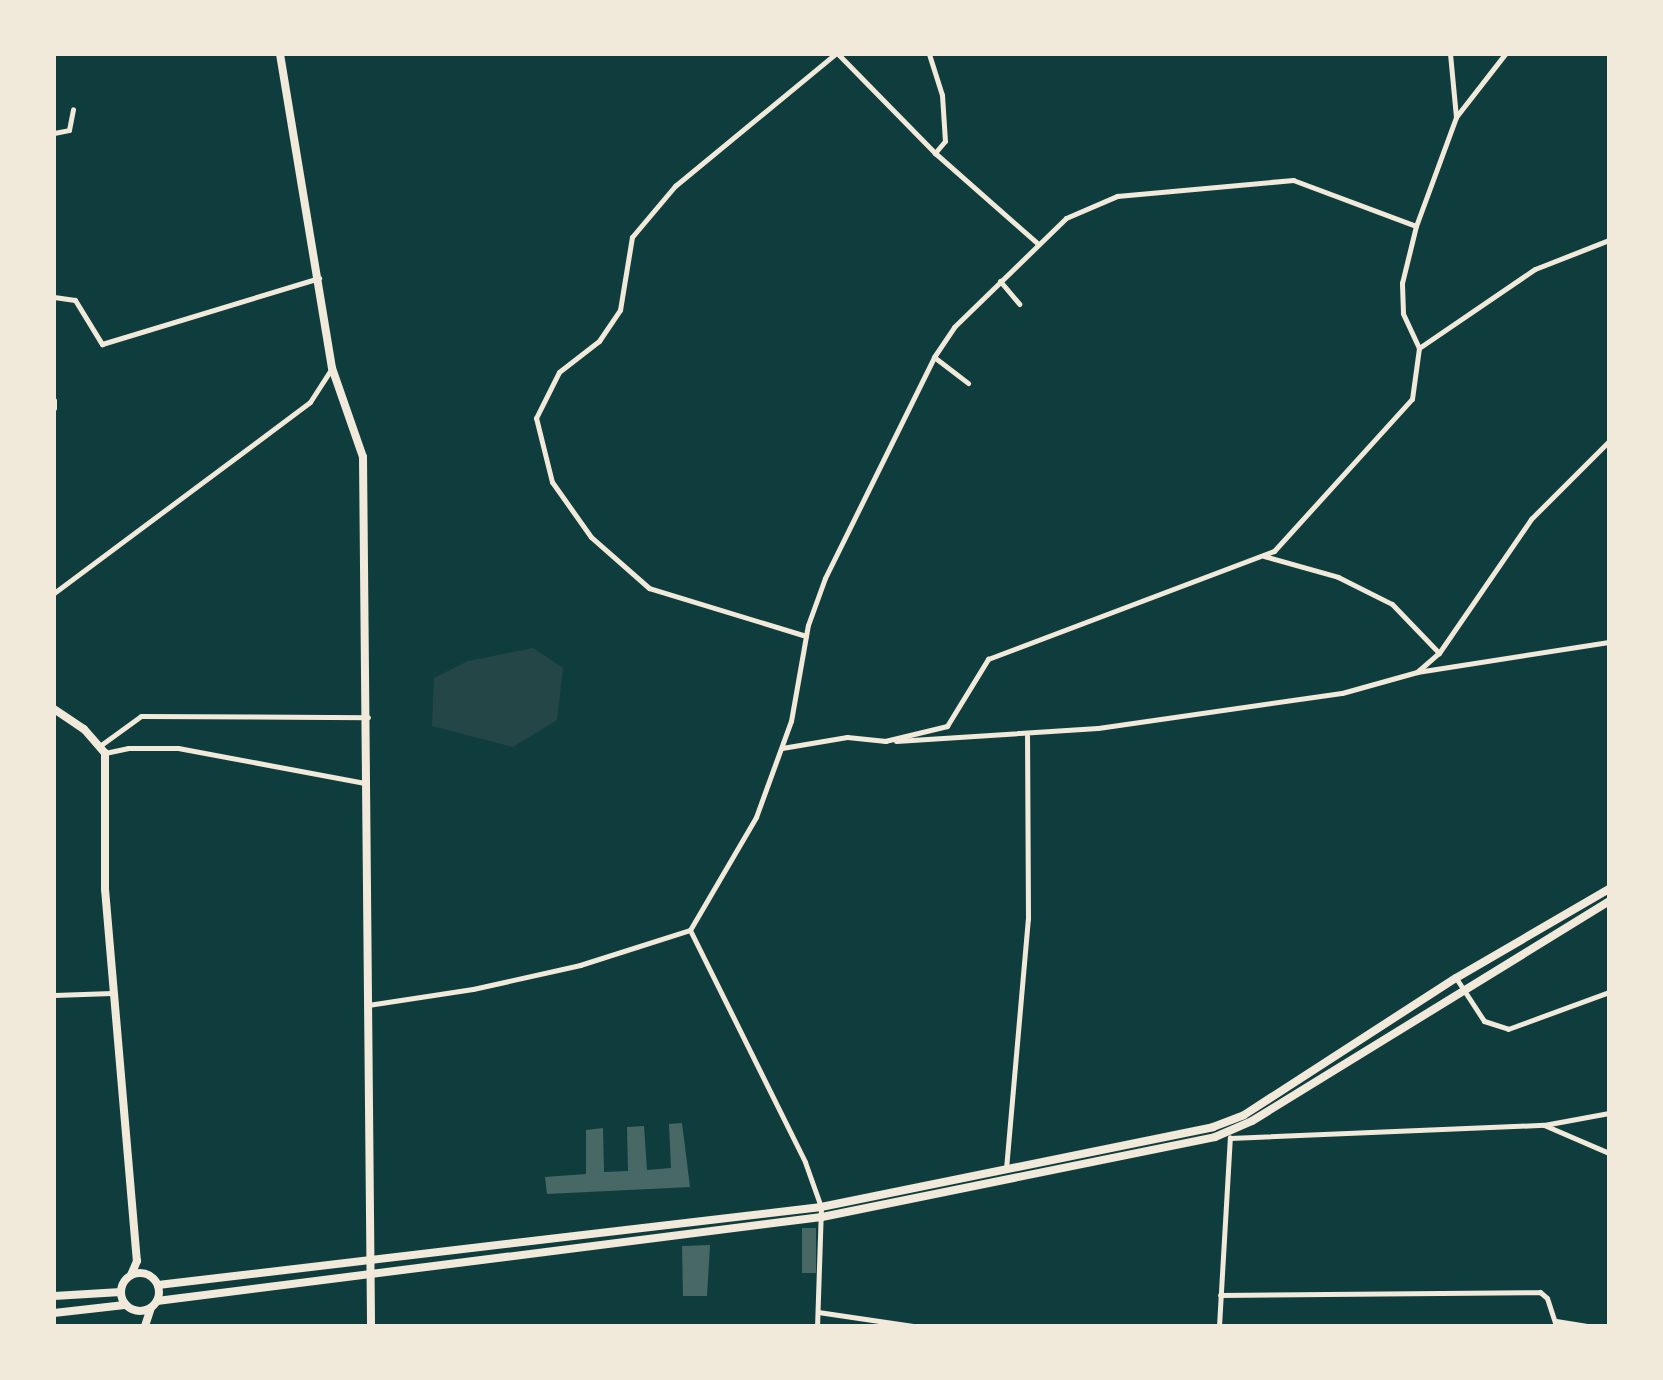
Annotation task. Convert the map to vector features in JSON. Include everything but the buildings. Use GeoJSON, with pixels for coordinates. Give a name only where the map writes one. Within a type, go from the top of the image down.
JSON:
{"type":"FeatureCollection","features":[{"type":"Feature","properties":{"kind":"main road"},"geometry":{"type":"LineString","coordinates":[[281,54],[332,369],[363,457],[368,717],[365,783],[371,1326]]}},
{"type":"Feature","properties":{"kind":"main road"},"geometry":{"type":"LineString","coordinates":[[54,709],[103,749],[105,888],[136,1261],[121,1292],[125,1305]]}},
{"type":"Feature","properties":{"kind":"main road"},"geometry":{"type":"LineString","coordinates":[[136,1261],[158,1285],[821,1207],[1006,1172],[1233,1121],[1456,978],[1609,889]]}},
{"type":"Feature","properties":{"kind":"main road"},"geometry":{"type":"LineString","coordinates":[[144,1326],[151,1308],[158,1301],[822,1217],[1006,1182],[1230,1134],[1462,987],[1609,901]]}},
{"type":"Feature","properties":{"kind":"main road"},"geometry":{"type":"LineString","coordinates":[[131,1275],[146,1275]]}},
{"type":"Feature","properties":{"kind":"main road"},"geometry":{"type":"LineString","coordinates":[[158,1285],[158,1301]]}},
{"type":"Feature","properties":{"kind":"main road"},"geometry":{"type":"LineString","coordinates":[[54,1296],[121,1292]]}},
{"type":"Feature","properties":{"kind":"main road"},"geometry":{"type":"LineString","coordinates":[[54,1313],[125,1305],[137,1311],[144,1326]]}},
{"type":"Feature","properties":{"kind":"main road"},"geometry":{"type":"LineString","coordinates":[[137,1311],[151,1308]]}},
{"type":"Feature","properties":{"kind":"street"},"geometry":{"type":"LineString","coordinates":[[806,636],[649,588],[591,537],[552,482],[536,418],[559,372],[598,341],[620,310],[632,237],[675,186],[837,54],[935,153],[1037,243]]}},
{"type":"Feature","properties":{"kind":"street"},"geometry":{"type":"LineString","coordinates":[[929,54],[942,95],[945,130],[945,141],[935,153]]}},
{"type":"Feature","properties":{"kind":"street"},"geometry":{"type":"LineString","coordinates":[[1450,54],[1456,117]]}},
{"type":"Feature","properties":{"kind":"street"},"geometry":{"type":"LineString","coordinates":[[885,741],[947,726],[988,659],[1274,551],[1412,399],[1419,348],[1404,313],[1402,283],[1416,226],[1456,117],[1505,54]]}},
{"type":"Feature","properties":{"kind":"street"},"geometry":{"type":"LineString","coordinates":[[54,133],[69,130],[73,109]]}},
{"type":"Feature","properties":{"kind":"street"},"geometry":{"type":"LineString","coordinates":[[368,1005],[473,989],[580,965],[690,930],[756,817],[782,748],[806,636],[825,578],[934,357],[954,327],[1037,243],[1066,218],[1118,196],[1293,180],[1349,197],[1416,226]]}},
{"type":"Feature","properties":{"kind":"street"},"geometry":{"type":"LineString","coordinates":[[1419,348],[1535,269],[1609,240]]}},
{"type":"Feature","properties":{"kind":"street"},"geometry":{"type":"LineString","coordinates":[[54,297],[75,300],[102,344],[318,278]]}},
{"type":"Feature","properties":{"kind":"street"},"geometry":{"type":"LineString","coordinates":[[1000,281],[1019,304]]}},
{"type":"Feature","properties":{"kind":"street"},"geometry":{"type":"LineString","coordinates":[[934,357],[968,383]]}},
{"type":"Feature","properties":{"kind":"street"},"geometry":{"type":"LineString","coordinates":[[54,593],[310,402],[332,369]]}},
{"type":"Feature","properties":{"kind":"street"},"geometry":{"type":"LineString","coordinates":[[54,400],[54,408]]}},
{"type":"Feature","properties":{"kind":"street"},"geometry":{"type":"LineString","coordinates":[[1417,671],[1439,653],[1531,519],[1609,441]]}},
{"type":"Feature","properties":{"kind":"street"},"geometry":{"type":"LineString","coordinates":[[1264,556],[1338,577],[1392,604],[1439,653]]}},
{"type":"Feature","properties":{"kind":"street"},"geometry":{"type":"LineString","coordinates":[[782,748],[847,737],[885,741],[1027,736],[1342,693],[1417,671],[1609,642]]}},
{"type":"Feature","properties":{"kind":"street"},"geometry":{"type":"LineString","coordinates":[[103,749],[141,716],[368,717]]}},
{"type":"Feature","properties":{"kind":"street"},"geometry":{"type":"LineString","coordinates":[[1006,1172],[1028,919],[1027,736]]}},
{"type":"Feature","properties":{"kind":"street"},"geometry":{"type":"LineString","coordinates":[[103,749],[178,748],[365,783]]}},
{"type":"Feature","properties":{"kind":"street"},"geometry":{"type":"LineString","coordinates":[[690,930],[805,1162],[821,1207],[817,1326]]}},
{"type":"Feature","properties":{"kind":"street"},"geometry":{"type":"LineString","coordinates":[[1456,978],[1484,1021],[1508,1029],[1609,992]]}},
{"type":"Feature","properties":{"kind":"street"},"geometry":{"type":"LineString","coordinates":[[54,995],[112,993]]}},
{"type":"Feature","properties":{"kind":"street"},"geometry":{"type":"LineString","coordinates":[[1230,1134],[1544,1125],[1609,1113]]}},
{"type":"Feature","properties":{"kind":"street"},"geometry":{"type":"LineString","coordinates":[[1219,1326],[1230,1134],[1233,1121]]}},
{"type":"Feature","properties":{"kind":"street"},"geometry":{"type":"LineString","coordinates":[[1544,1125],[1609,1153]]}},
{"type":"Feature","properties":{"kind":"street"},"geometry":{"type":"LineString","coordinates":[[1220,1295],[1541,1292],[1556,1324],[1586,1326]]}},
{"type":"Feature","properties":{"kind":"street"},"geometry":{"type":"LineString","coordinates":[[818,1312],[913,1326]]}},
{"type":"Feature","properties":{"kind":"shaded area"},"geometry":{"type":"Polygon","coordinates":[[[533,648],[563,668],[557,720],[513,747],[432,726],[434,678],[468,661],[533,648]]]}}]}
